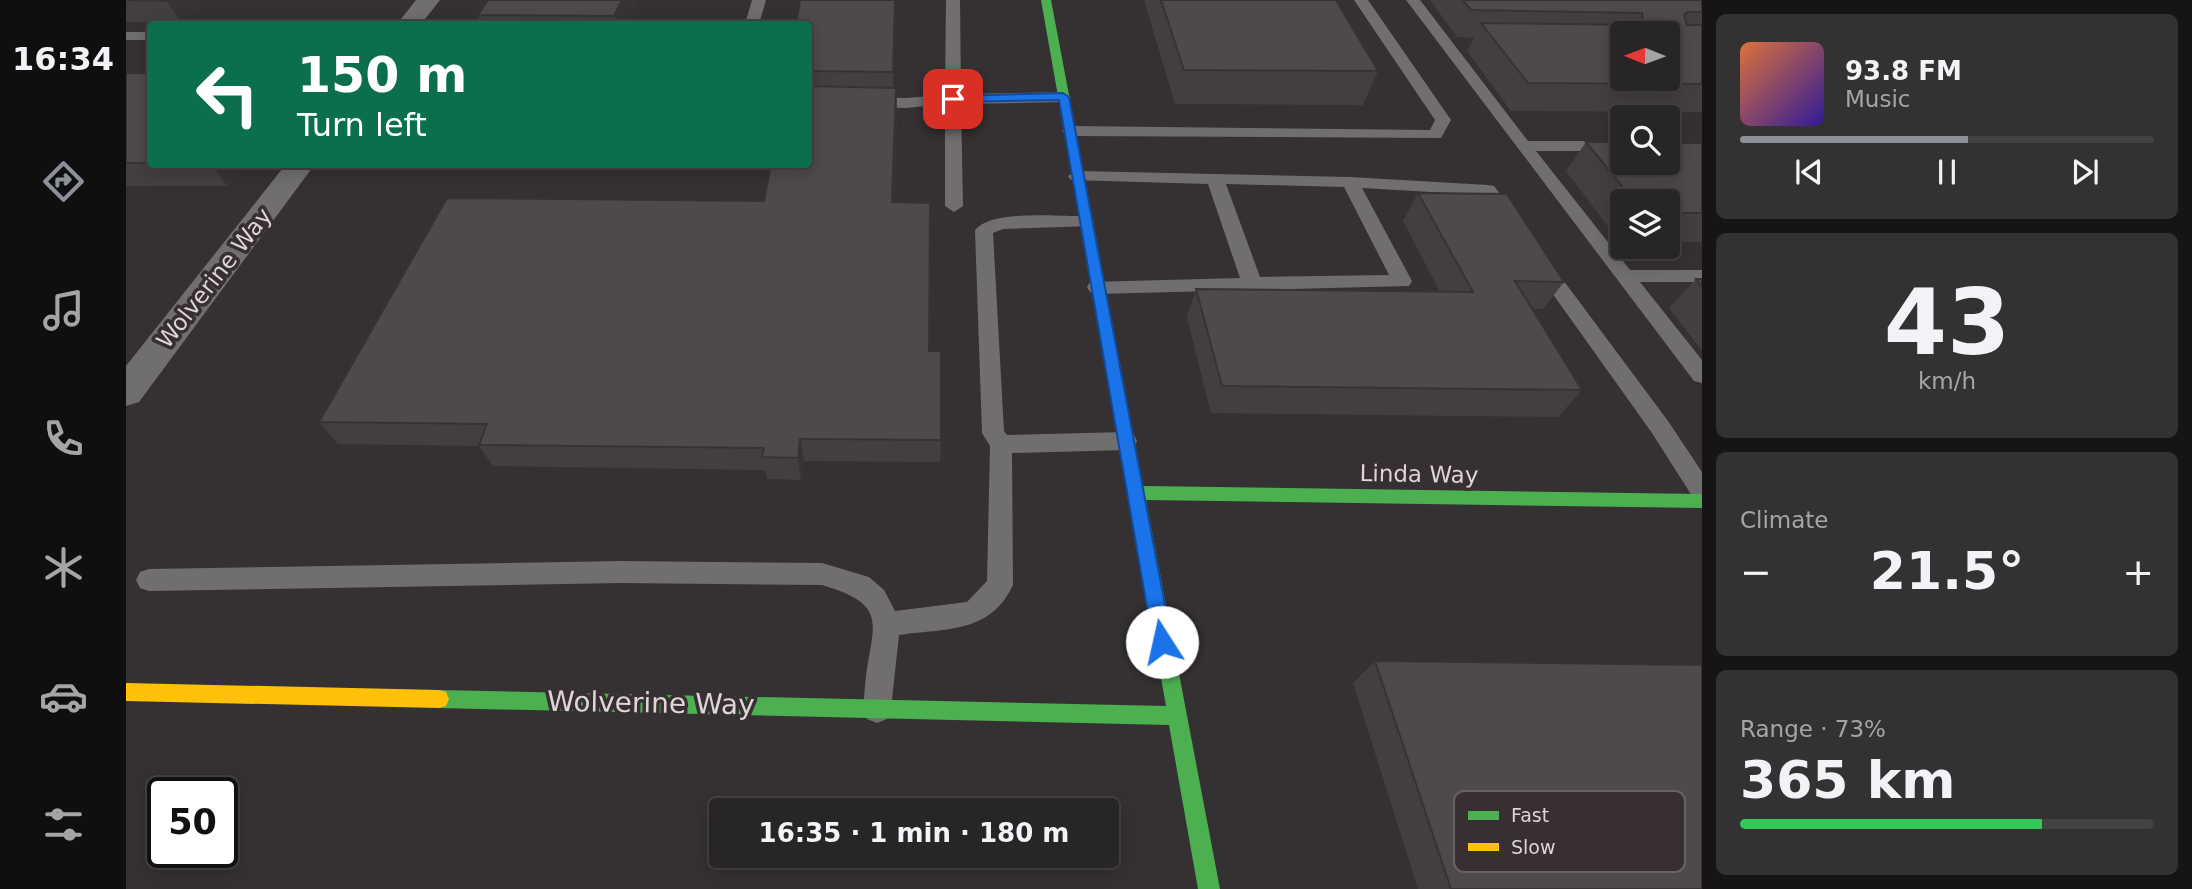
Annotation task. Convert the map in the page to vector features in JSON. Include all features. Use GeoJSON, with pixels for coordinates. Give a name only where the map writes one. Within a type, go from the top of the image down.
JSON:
{"type":"FeatureCollection","features":[{"type":"Feature","properties":{"kind":"street"},"geometry":{"type":"LineString","coordinates":[[411,21],[428,0]]}},
{"type":"Feature","properties":{"kind":"street"},"geometry":{"type":"LineString","coordinates":[[1046,0],[1209,889]]}},
{"type":"Feature","properties":{"kind":"street","name":"Wolverine Way"},"geometry":{"type":"LineString","coordinates":[[126,392],[298,168]]}},
{"type":"Feature","properties":{"kind":"street","name":"Linda Way"},"geometry":{"type":"LineString","coordinates":[[1135,493],[1702,500]]}},
{"type":"Feature","properties":{"kind":"street","name":"Wolverine Way"},"geometry":{"type":"LineString","coordinates":[[126,692],[1176,716]]}},
{"type":"Feature","properties":{"kind":"lane"},"geometry":{"type":"LineString","coordinates":[[753,21],[758,0]]}},
{"type":"Feature","properties":{"kind":"lane"},"geometry":{"type":"LineString","coordinates":[[953,0],[954,206]]}},
{"type":"Feature","properties":{"kind":"lane"},"geometry":{"type":"LineString","coordinates":[[1069,131],[1435,135],[1443,120],[1361,0]]}},
{"type":"Feature","properties":{"kind":"lane"},"geometry":{"type":"LineString","coordinates":[[1413,0],[1452,44],[1523,145],[1702,375]]}},
{"type":"Feature","properties":{"kind":"lane"},"geometry":{"type":"LineString","coordinates":[[126,36],[147,36]]}},
{"type":"Feature","properties":{"kind":"lane"},"geometry":{"type":"LineString","coordinates":[[812,101],[906,103],[953,99],[1063,97]]}},
{"type":"Feature","properties":{"kind":"lane"},"geometry":{"type":"LineString","coordinates":[[1523,145],[1610,146]]}},
{"type":"Feature","properties":{"kind":"lane"},"geometry":{"type":"LineString","coordinates":[[1077,176],[1350,182],[1488,190],[1660,427],[1702,492]]}},
{"type":"Feature","properties":{"kind":"lane"},"geometry":{"type":"LineString","coordinates":[[1215,178],[1252,283]]}},
{"type":"Feature","properties":{"kind":"lane"},"geometry":{"type":"LineString","coordinates":[[1097,287],[1402,281],[1350,182]]}},
{"type":"Feature","properties":{"kind":"lane"},"geometry":{"type":"LineString","coordinates":[[888,624],[973,613],[1000,585],[1001,444],[993,433],[984,230],[1000,223],[1085,222]]}},
{"type":"Feature","properties":{"kind":"lane"},"geometry":{"type":"LineString","coordinates":[[1626,276],[1702,276]]}},
{"type":"Feature","properties":{"kind":"lane"},"geometry":{"type":"LineString","coordinates":[[1001,444],[1126,441]]}},
{"type":"Feature","properties":{"kind":"lane"},"geometry":{"type":"LineString","coordinates":[[149,580],[621,572],[822,574],[860,585],[875,598],[888,624],[881,658],[877,709]]}},
{"type":"Feature","properties":{"kind":"building"},"geometry":{"type":"Polygon","coordinates":[[[488,0],[622,0],[614,16],[478,15],[488,0]]]}},
{"type":"Feature","properties":{"kind":"building"},"geometry":{"type":"Polygon","coordinates":[[[800,0],[895,0],[893,72],[812,71],[812,21],[796,21],[800,0]]]}},
{"type":"Feature","properties":{"kind":"building"},"geometry":{"type":"Polygon","coordinates":[[[1161,0],[1336,0],[1378,71],[1184,70],[1161,0]]]}},
{"type":"Feature","properties":{"kind":"building"},"geometry":{"type":"Polygon","coordinates":[[[1463,0],[1702,0],[1702,12],[1687,12],[1684,15],[1687,25],[1702,25],[1702,84],[1680,84],[1680,21],[1643,21],[1642,13],[1471,10],[1463,0]]]}},
{"type":"Feature","properties":{"kind":"building"},"geometry":{"type":"Polygon","coordinates":[[[1481,23],[1610,25],[1610,83],[1528,83],[1481,23]]]}},
{"type":"Feature","properties":{"kind":"building"},"geometry":{"type":"Polygon","coordinates":[[[126,73],[147,73],[147,163],[126,163],[126,73]]]}},
{"type":"Feature","properties":{"kind":"building"},"geometry":{"type":"Polygon","coordinates":[[[812,86],[896,88],[892,202],[930,203],[929,351],[941,351],[941,440],[800,439],[798,458],[762,457],[764,448],[479,445],[487,424],[319,422],[447,198],[764,201],[770,168],[812,168],[812,86]]]}},
{"type":"Feature","properties":{"kind":"building"},"geometry":{"type":"Polygon","coordinates":[[[1586,142],[1610,142],[1610,172],[1586,142]]]}},
{"type":"Feature","properties":{"kind":"building"},"geometry":{"type":"Polygon","coordinates":[[[1680,143],[1702,143],[1702,213],[1680,213],[1680,189],[1624,189],[1613,175],[1680,175],[1680,143]]]}},
{"type":"Feature","properties":{"kind":"building"},"geometry":{"type":"Polygon","coordinates":[[[1418,193],[1507,194],[1564,282],[1515,281],[1582,390],[1222,386],[1196,289],[1473,292],[1418,193]]]}},
{"type":"Feature","properties":{"kind":"building"},"geometry":{"type":"Polygon","coordinates":[[[1375,661],[1702,665],[1702,889],[1451,889],[1375,661]]]}},
{"type":"Feature","properties":{"kind":"traffic: fast"},"geometry":{"type":"LineString","coordinates":[[1046,0],[1209,889]]}},
{"type":"Feature","properties":{"kind":"traffic: fast"},"geometry":{"type":"LineString","coordinates":[[1135,493],[1702,501]]}},
{"type":"Feature","properties":{"kind":"traffic: fast"},"geometry":{"type":"LineString","coordinates":[[439,699],[1176,716]]}},
{"type":"Feature","properties":{"kind":"traffic: slow"},"geometry":{"type":"LineString","coordinates":[[126,692],[439,699]]}},
{"type":"Feature","properties":{"kind":"route"},"geometry":{"type":"LineString","coordinates":[[953,99],[1063,97],[1162,642]]}}]}
